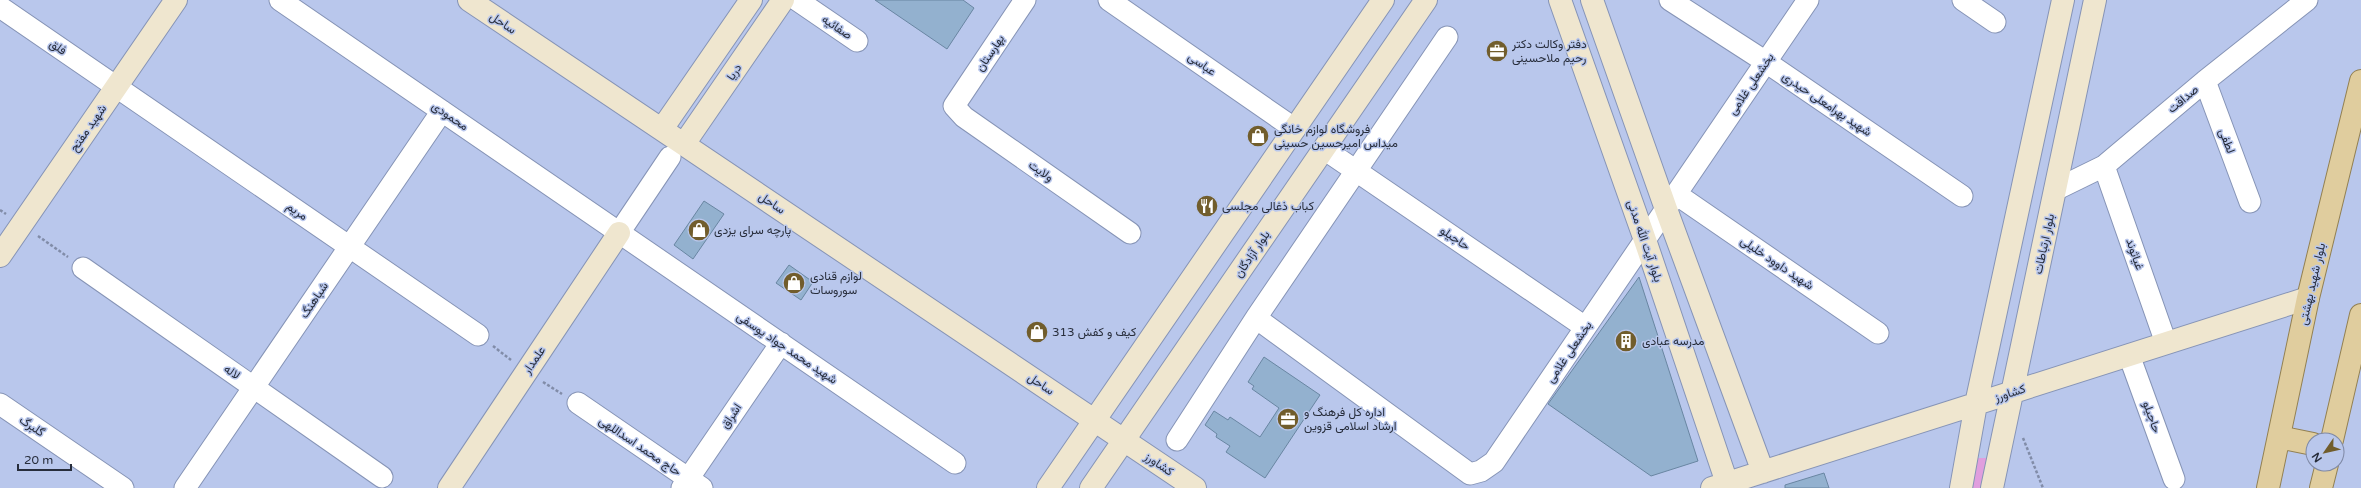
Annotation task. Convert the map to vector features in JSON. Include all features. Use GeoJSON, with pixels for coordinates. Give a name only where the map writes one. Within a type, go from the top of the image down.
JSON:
{"type":"FeatureCollection","features":[{"type":"Feature","properties":{"kind":"main road","name":"بلوار شهید بهشتی"},"geometry":{"type":"LineString","coordinates":[[2268,488],[2308,298],[2361,81]]}},
{"type":"Feature","properties":{"kind":"main road"},"geometry":{"type":"LineString","coordinates":[[2334,432],[2361,315]]}},
{"type":"Feature","properties":{"kind":"main road"},"geometry":{"type":"LineString","coordinates":[[2279,437],[2305,442]]}},
{"type":"Feature","properties":{"kind":"main road"},"geometry":{"type":"LineString","coordinates":[[2321,488],[2325,472]]}},
{"type":"Feature","properties":{"kind":"street","name":"شهید مفتح"},"geometry":{"type":"LineString","coordinates":[[0,256],[176,0]]}},
{"type":"Feature","properties":{"kind":"street","name":"محمودی"},"geometry":{"type":"LineString","coordinates":[[280,0],[619,233]]}},
{"type":"Feature","properties":{"kind":"street","name":"ساحل"},"geometry":{"type":"LineString","coordinates":[[470,0],[662,129],[677,150],[1124,440]]}},
{"type":"Feature","properties":{"kind":"street"},"geometry":{"type":"LineString","coordinates":[[662,129],[751,0]]}},
{"type":"Feature","properties":{"kind":"street","name":"دریا"},"geometry":{"type":"LineString","coordinates":[[677,150],[783,0]]}},
{"type":"Feature","properties":{"kind":"street","name":"صفائیه"},"geometry":{"type":"LineString","coordinates":[[797,0],[857,41]]}},
{"type":"Feature","properties":{"kind":"street","name":"بهارستان"},"geometry":{"type":"LineString","coordinates":[[954,106],[1025,0]]}},
{"type":"Feature","properties":{"kind":"street","name":"عباسی"},"geometry":{"type":"LineString","coordinates":[[1109,0],[1295,129]]}},
{"type":"Feature","properties":{"kind":"street"},"geometry":{"type":"LineString","coordinates":[[1048,488],[1383,0]]}},
{"type":"Feature","properties":{"kind":"street","name":"بلوار آزادگان"},"geometry":{"type":"LineString","coordinates":[[1092,488],[1426,0]]}},
{"type":"Feature","properties":{"kind":"street","name":"بلوار آیت الله مدنی"},"geometry":{"type":"LineString","coordinates":[[1560,0],[1645,240],[1720,486]]}},
{"type":"Feature","properties":{"kind":"street"},"geometry":{"type":"LineString","coordinates":[[1592,0],[1671,202],[1763,472]]}},
{"type":"Feature","properties":{"kind":"street","name":"شهید بهرامعلی حیدری"},"geometry":{"type":"LineString","coordinates":[[1670,0],[1766,62],[1962,196]]}},
{"type":"Feature","properties":{"kind":"street","name":"بخشعلی غلامی"},"geometry":{"type":"LineString","coordinates":[[1256,318],[1470,474],[1481,471],[1494,462],[1808,0]]}},
{"type":"Feature","properties":{"kind":"street"},"geometry":{"type":"LineString","coordinates":[[1963,0],[1995,22]]}},
{"type":"Feature","properties":{"kind":"street"},"geometry":{"type":"LineString","coordinates":[[1961,488],[1976,404],[2063,0]]}},
{"type":"Feature","properties":{"kind":"street","name":"بلوار ارتباطات"},"geometry":{"type":"LineString","coordinates":[[1992,488],[2095,0]]}},
{"type":"Feature","properties":{"kind":"street","name":"صداقت"},"geometry":{"type":"LineString","coordinates":[[2055,190],[2104,166],[2205,81],[2306,0]]}},
{"type":"Feature","properties":{"kind":"street","name":"فلق"},"geometry":{"type":"LineString","coordinates":[[0,7],[116,87]]}},
{"type":"Feature","properties":{"kind":"street"},"geometry":{"type":"LineString","coordinates":[[1176,440],[1256,318],[1447,37]]}},
{"type":"Feature","properties":{"kind":"street","name":"لطفی"},"geometry":{"type":"LineString","coordinates":[[2205,81],[2250,202]]}},
{"type":"Feature","properties":{"kind":"street","name":"مریم"},"geometry":{"type":"LineString","coordinates":[[116,87],[478,335]]}},
{"type":"Feature","properties":{"kind":"street","name":"ولایت"},"geometry":{"type":"LineString","coordinates":[[954,106],[964,117],[1130,233]]}},
{"type":"Feature","properties":{"kind":"street","name":"شباهنگ"},"geometry":{"type":"LineString","coordinates":[[185,488],[442,111]]}},
{"type":"Feature","properties":{"kind":"street","name":"حاجیلو"},"geometry":{"type":"LineString","coordinates":[[1324,149],[1585,327]]}},
{"type":"Feature","properties":{"kind":"street"},"geometry":{"type":"LineString","coordinates":[[619,233],[677,150]]}},
{"type":"Feature","properties":{"kind":"street","name":"غیاثوند"},"geometry":{"type":"LineString","coordinates":[[2104,166],[2166,343]]}},
{"type":"Feature","properties":{"kind":"street","name":"شهید داوود خلیلی"},"geometry":{"type":"LineString","coordinates":[[1671,202],[1878,332]]}},
{"type":"Feature","properties":{"kind":"street","name":"شهید محمد جواد یوسفی"},"geometry":{"type":"LineString","coordinates":[[619,233],[955,462]]}},
{"type":"Feature","properties":{"kind":"street","name":"علمدار"},"geometry":{"type":"LineString","coordinates":[[450,488],[619,233]]}},
{"type":"Feature","properties":{"kind":"street","name":"لاله"},"geometry":{"type":"LineString","coordinates":[[83,268],[382,477]]}},
{"type":"Feature","properties":{"kind":"street","name":"کشاورز"},"geometry":{"type":"LineString","coordinates":[[1720,486],[2308,298]]}},
{"type":"Feature","properties":{"kind":"street","name":"اشراق"},"geometry":{"type":"LineString","coordinates":[[691,485],[781,343]]}},
{"type":"Feature","properties":{"kind":"street","name":"حاجیلو"},"geometry":{"type":"LineString","coordinates":[[2129,355],[2174,479]]}},
{"type":"Feature","properties":{"kind":"street","name":"حاج محمد اسداللهی"},"geometry":{"type":"LineString","coordinates":[[578,403],[691,485]]}},
{"type":"Feature","properties":{"kind":"street","name":"گلبرگ"},"geometry":{"type":"LineString","coordinates":[[0,404],[123,488]]}},
{"type":"Feature","properties":{"kind":"street","name":"کشاورز"},"geometry":{"type":"LineString","coordinates":[[1124,440],[1195,488]]}},
{"type":"Feature","properties":{"kind":"path"},"geometry":{"type":"LineString","coordinates":[[0,210],[83,268]]}},
{"type":"Feature","properties":{"kind":"path"},"geometry":{"type":"LineString","coordinates":[[2021,433],[2043,488]]}},
{"type":"Feature","properties":{"kind":"shaded area"},"geometry":{"type":"Polygon","coordinates":[[[1977,458],[1986,458],[1991,463],[1992,488],[1961,488],[1977,458]]]}},
{"type":"Feature","properties":{"kind":"building"},"geometry":{"type":"Polygon","coordinates":[[[875,0],[963,0],[974,8],[947,49],[875,0]]]}},
{"type":"Feature","properties":{"kind":"building","name":"پارچه سرای یزدی"},"geometry":{"type":"Polygon","coordinates":[[[704,201],[724,214],[693,259],[674,245],[704,201]]]}},
{"type":"Feature","properties":{"kind":"building","name":"لوازم قنادی سوروسات"},"geometry":{"type":"Polygon","coordinates":[[[789,265],[813,282],[801,300],[776,283],[789,265]]]}},
{"type":"Feature","properties":{"kind":"building","name":"مدرسه عبادی"},"geometry":{"type":"Polygon","coordinates":[[[1639,277],[1698,461],[1651,476],[1548,404],[1639,277]]]}},
{"type":"Feature","properties":{"kind":"building","name":"اداره کل فرهنگ و ارشاد اسلامی قزوین"},"geometry":{"type":"Polygon","coordinates":[[[1264,357],[1320,395],[1265,478],[1226,452],[1230,446],[1216,437],[1217,434],[1205,425],[1214,411],[1228,420],[1230,417],[1260,437],[1279,408],[1252,389],[1254,386],[1248,382],[1264,357]]]}},
{"type":"Feature","properties":{"kind":"building"},"geometry":{"type":"Polygon","coordinates":[[[1824,473],[1829,488],[1785,488],[1785,485],[1824,473]]]}},
{"type":"Feature","properties":{"kind":"place","name":"دفتر وکالت دکتر رحیم ملاحسینی"},"geometry":{"type":"Point","coordinates":[1497,51]}},
{"type":"Feature","properties":{"kind":"place","name":"فروشگاه لوازم خانگی میداس امیرحسین حسینی"},"geometry":{"type":"Point","coordinates":[1258,136]}},
{"type":"Feature","properties":{"kind":"place","name":"کباب ذغالی مجلسی"},"geometry":{"type":"Point","coordinates":[1207,206]}},
{"type":"Feature","properties":{"kind":"place","name":"پارچه سرای یزدی"},"geometry":{"type":"Point","coordinates":[699,230]}},
{"type":"Feature","properties":{"kind":"place","name":"لوازم قنادی سوروسات"},"geometry":{"type":"Point","coordinates":[794,283]}},
{"type":"Feature","properties":{"kind":"place","name":"کیف و کفش 313"},"geometry":{"type":"Point","coordinates":[1037,332]}},
{"type":"Feature","properties":{"kind":"place","name":"مدرسه عبادی"},"geometry":{"type":"Point","coordinates":[1626,341]}},
{"type":"Feature","properties":{"kind":"place","name":"اداره کل فرهنگ و ارشاد اسلامی قزوین"},"geometry":{"type":"Point","coordinates":[1288,419]}}]}
